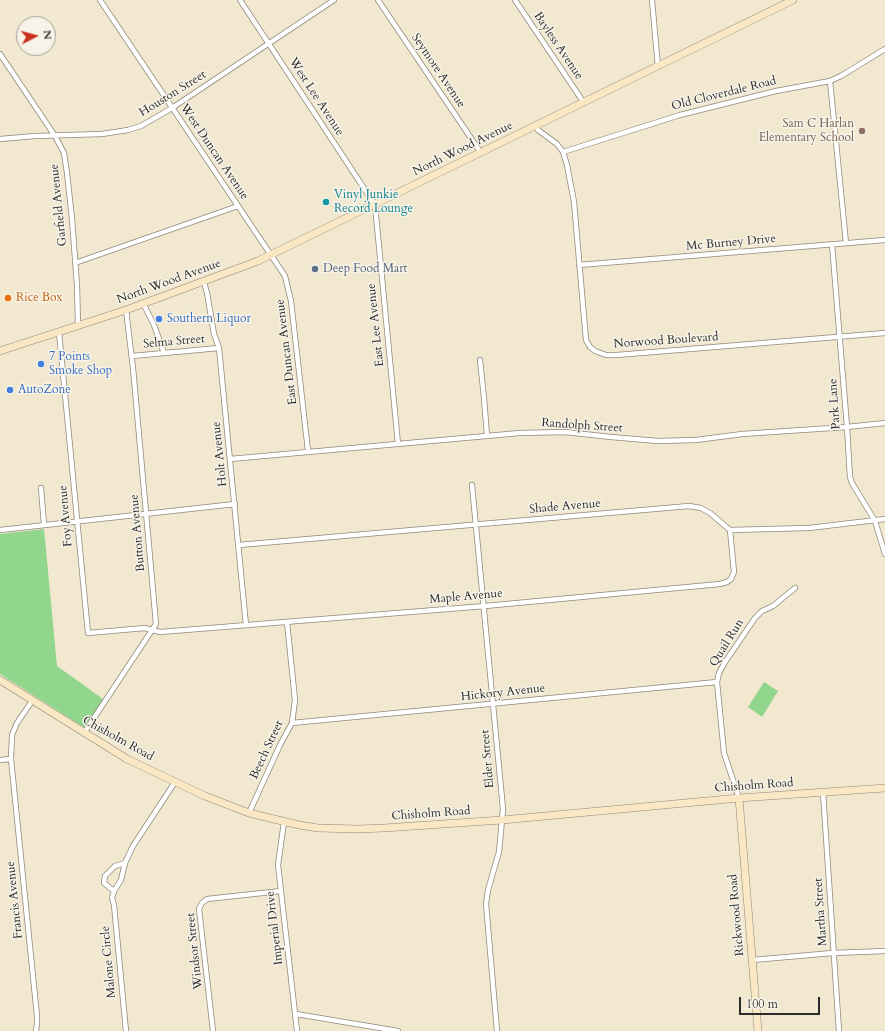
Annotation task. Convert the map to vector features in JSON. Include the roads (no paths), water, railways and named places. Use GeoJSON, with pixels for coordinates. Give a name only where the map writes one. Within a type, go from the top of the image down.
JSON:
{"type":"FeatureCollection","features":[{"type":"Feature","properties":{"kind":"main road","name":"North Wood Avenue"},"geometry":{"type":"LineString","coordinates":[[0,352],[143,304],[204,282],[272,254],[793,0]]}},
{"type":"Feature","properties":{"kind":"main road","name":"Chisholm Road"},"geometry":{"type":"LineString","coordinates":[[0,680],[127,759],[175,782],[249,813],[284,822],[318,828],[358,829],[502,820],[739,798],[885,788]]}},
{"type":"Feature","properties":{"kind":"main road","name":"Rickwood Road"},"geometry":{"type":"LineString","coordinates":[[739,798],[758,1031]]}},
{"type":"Feature","properties":{"kind":"street","name":"West Duncan Avenue"},"geometry":{"type":"LineString","coordinates":[[100,0],[238,206],[272,254]]}},
{"type":"Feature","properties":{"kind":"street","name":"West Lee Avenue"},"geometry":{"type":"LineString","coordinates":[[240,0],[375,205]]}},
{"type":"Feature","properties":{"kind":"street","name":"Houston Street"},"geometry":{"type":"LineString","coordinates":[[0,139],[95,134],[128,130],[147,124],[334,0]]}},
{"type":"Feature","properties":{"kind":"street","name":"Seymore Avenue"},"geometry":{"type":"LineString","coordinates":[[378,0],[481,153]]}},
{"type":"Feature","properties":{"kind":"street","name":"Bayless Avenue"},"geometry":{"type":"LineString","coordinates":[[515,0],[584,103]]}},
{"type":"Feature","properties":{"kind":"street"},"geometry":{"type":"LineString","coordinates":[[652,0],[658,67]]}},
{"type":"Feature","properties":{"kind":"street","name":"Old Cloverdale Road"},"geometry":{"type":"LineString","coordinates":[[563,152],[680,115],[776,91],[830,82],[885,49]]}},
{"type":"Feature","properties":{"kind":"street","name":"Garfield Avenue"},"geometry":{"type":"LineString","coordinates":[[0,54],[62,147],[66,166],[75,262],[78,326]]}},
{"type":"Feature","properties":{"kind":"street"},"geometry":{"type":"LineString","coordinates":[[830,82],[846,243]]}},
{"type":"Feature","properties":{"kind":"street"},"geometry":{"type":"LineString","coordinates":[[536,126],[538,130],[557,144],[563,152]]}},
{"type":"Feature","properties":{"kind":"street","name":"Norwood Boulevard"},"geometry":{"type":"LineString","coordinates":[[563,152],[574,202],[586,340],[590,347],[600,354],[617,355],[885,333]]}},
{"type":"Feature","properties":{"kind":"street","name":"East Lee Avenue"},"geometry":{"type":"LineString","coordinates":[[375,205],[398,444]]}},
{"type":"Feature","properties":{"kind":"street"},"geometry":{"type":"LineString","coordinates":[[75,262],[238,206]]}},
{"type":"Feature","properties":{"kind":"street","name":"Mc Burney Drive"},"geometry":{"type":"LineString","coordinates":[[579,265],[885,240]]}},
{"type":"Feature","properties":{"kind":"street","name":"Park Lane"},"geometry":{"type":"LineString","coordinates":[[832,244],[850,477],[852,483],[875,521],[885,554]]}},
{"type":"Feature","properties":{"kind":"street","name":"East Duncan Avenue"},"geometry":{"type":"LineString","coordinates":[[272,254],[285,276],[289,288],[308,451]]}},
{"type":"Feature","properties":{"kind":"street","name":"Holt Avenue"},"geometry":{"type":"LineString","coordinates":[[204,282],[208,293],[214,334],[219,348],[246,625]]}},
{"type":"Feature","properties":{"kind":"street"},"geometry":{"type":"LineString","coordinates":[[143,304],[154,325],[164,353]]}},
{"type":"Feature","properties":{"kind":"street","name":"Button Avenue"},"geometry":{"type":"LineString","coordinates":[[84,733],[156,624],[132,356],[126,310]]}},
{"type":"Feature","properties":{"kind":"street","name":"Foy Avenue"},"geometry":{"type":"LineString","coordinates":[[59,332],[88,633],[146,628],[153,630]]}},
{"type":"Feature","properties":{"kind":"street","name":"Selma Street"},"geometry":{"type":"LineString","coordinates":[[132,356],[219,348]]}},
{"type":"Feature","properties":{"kind":"street"},"geometry":{"type":"LineString","coordinates":[[480,360],[487,436]]}},
{"type":"Feature","properties":{"kind":"street","name":"Randolph Street"},"geometry":{"type":"LineString","coordinates":[[230,459],[520,433],[565,432],[658,441],[696,440],[742,434],[885,423]]}},
{"type":"Feature","properties":{"kind":"street","name":"Elder Street"},"geometry":{"type":"LineString","coordinates":[[472,485],[485,606],[502,809],[499,852],[488,890],[486,904],[497,1031]]}},
{"type":"Feature","properties":{"kind":"street"},"geometry":{"type":"LineString","coordinates":[[41,488],[44,526]]}},
{"type":"Feature","properties":{"kind":"street"},"geometry":{"type":"LineString","coordinates":[[0,530],[147,515],[235,504]]}},
{"type":"Feature","properties":{"kind":"street","name":"Shade Avenue"},"geometry":{"type":"LineString","coordinates":[[239,545],[689,506],[701,508],[710,513],[730,530]]}},
{"type":"Feature","properties":{"kind":"street"},"geometry":{"type":"LineString","coordinates":[[730,530],[809,528],[885,519]]}},
{"type":"Feature","properties":{"kind":"street","name":"Maple Avenue"},"geometry":{"type":"LineString","coordinates":[[153,630],[160,632],[485,606],[727,582],[731,579],[734,572],[730,530]]}},
{"type":"Feature","properties":{"kind":"street","name":"Quail Run"},"geometry":{"type":"LineString","coordinates":[[739,798],[724,753],[716,682],[725,662],[755,618],[795,588]]}},
{"type":"Feature","properties":{"kind":"street","name":"Beech Street"},"geometry":{"type":"LineString","coordinates":[[249,813],[280,745],[292,723],[295,700],[288,622]]}},
{"type":"Feature","properties":{"kind":"street","name":"Hickory Avenue"},"geometry":{"type":"LineString","coordinates":[[292,723],[716,682]]}},
{"type":"Feature","properties":{"kind":"street","name":"Francis Avenue"},"geometry":{"type":"LineString","coordinates":[[32,701],[17,723],[12,735],[11,759],[37,1016],[36,1031]]}},
{"type":"Feature","properties":{"kind":"street"},"geometry":{"type":"LineString","coordinates":[[0,760],[11,759]]}},
{"type":"Feature","properties":{"kind":"street","name":"Malone Circle"},"geometry":{"type":"LineString","coordinates":[[126,1031],[115,912],[112,898],[114,891],[121,880],[125,863],[133,846],[175,782]]}},
{"type":"Feature","properties":{"kind":"street","name":"Martha Street"},"geometry":{"type":"LineString","coordinates":[[823,792],[839,1031]]}},
{"type":"Feature","properties":{"kind":"street","name":"Imperial Drive"},"geometry":{"type":"LineString","coordinates":[[284,822],[278,866],[297,1031]]}},
{"type":"Feature","properties":{"kind":"street","name":"Malone Circle"},"geometry":{"type":"LineString","coordinates":[[114,891],[104,883],[105,876],[115,866],[125,863]]}},
{"type":"Feature","properties":{"kind":"street","name":"Windsor Street"},"geometry":{"type":"LineString","coordinates":[[213,1031],[199,908],[207,899],[281,891]]}},
{"type":"Feature","properties":{"kind":"street"},"geometry":{"type":"LineString","coordinates":[[752,960],[833,953],[885,951]]}},
{"type":"Feature","properties":{"kind":"street"},"geometry":{"type":"LineString","coordinates":[[296,1014],[398,1031]]}},
{"type":"Feature","properties":{"kind":"place","name":"Sam C Harlan Elementary School"},"geometry":{"type":"Point","coordinates":[862,131]}},
{"type":"Feature","properties":{"kind":"place","name":"Vinyl Junkie Record Lounge"},"geometry":{"type":"Point","coordinates":[326,202]}},
{"type":"Feature","properties":{"kind":"place","name":"Deep Food Mart"},"geometry":{"type":"Point","coordinates":[315,269]}},
{"type":"Feature","properties":{"kind":"place","name":"Rice Box"},"geometry":{"type":"Point","coordinates":[8,298]}},
{"type":"Feature","properties":{"kind":"place","name":"Southern Liquor"},"geometry":{"type":"Point","coordinates":[159,319]}},
{"type":"Feature","properties":{"kind":"place","name":"7 Points Smoke Shop"},"geometry":{"type":"Point","coordinates":[41,364]}},
{"type":"Feature","properties":{"kind":"place","name":"AutoZone"},"geometry":{"type":"Point","coordinates":[10,390]}}]}
